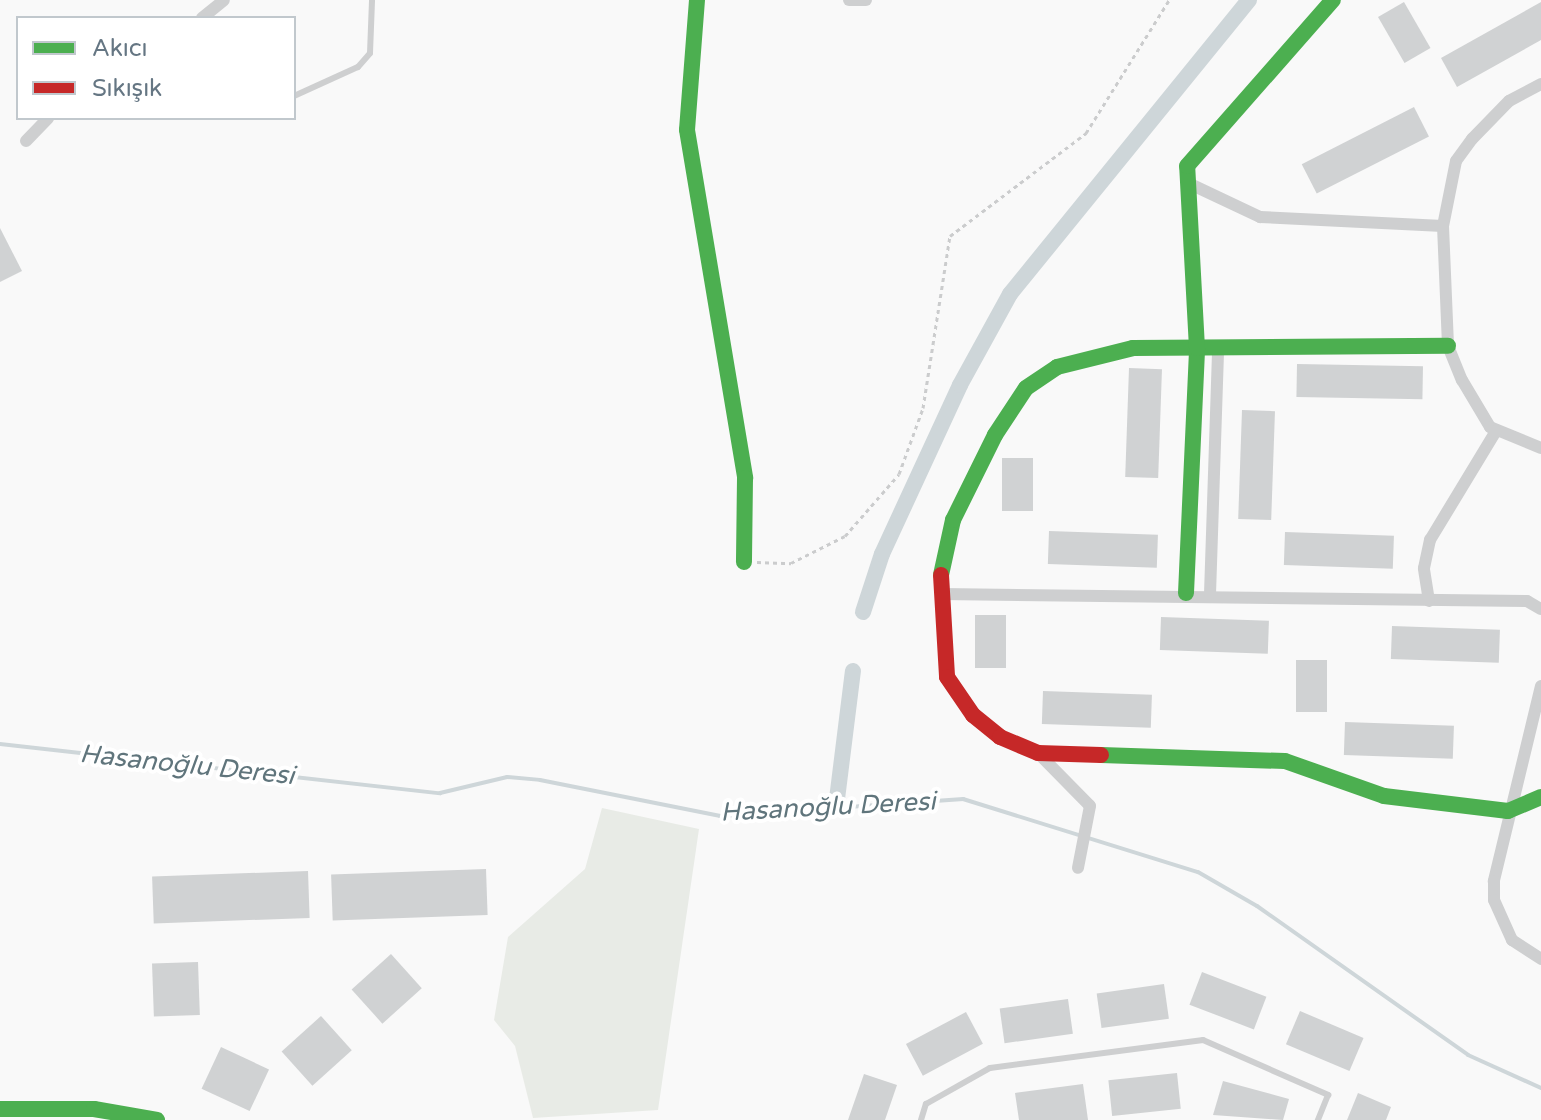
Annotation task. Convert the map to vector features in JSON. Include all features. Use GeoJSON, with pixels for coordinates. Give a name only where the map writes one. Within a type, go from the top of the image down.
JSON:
{"type":"FeatureCollection","features":[{"type":"Feature","properties":{"kind":"street"},"geometry":{"type":"LineString","coordinates":[[204,16],[224,0]]}},
{"type":"Feature","properties":{"kind":"street"},"geometry":{"type":"LineString","coordinates":[[697,0],[687,130],[745,478],[744,562]]}},
{"type":"Feature","properties":{"kind":"street"},"geometry":{"type":"LineString","coordinates":[[849,0],[866,0]]}},
{"type":"Feature","properties":{"kind":"street"},"geometry":{"type":"LineString","coordinates":[[1186,593],[1197,348],[1187,166],[1333,0]]}},
{"type":"Feature","properties":{"kind":"street"},"geometry":{"type":"LineString","coordinates":[[1541,84],[1509,101],[1472,139],[1456,161],[1443,226],[1448,346],[1476,409],[1496,431],[1541,448]]}},
{"type":"Feature","properties":{"kind":"street"},"geometry":{"type":"LineString","coordinates":[[26,141],[46,120]]}},
{"type":"Feature","properties":{"kind":"street"},"geometry":{"type":"LineString","coordinates":[[1188,183],[1260,217],[1443,226]]}},
{"type":"Feature","properties":{"kind":"street"},"geometry":{"type":"LineString","coordinates":[[1448,346],[1197,348],[1103,353],[1057,367],[1026,388],[995,435],[953,520],[941,594],[947,677],[973,715],[1000,737],[1038,753],[1285,761],[1384,796],[1508,811],[1541,797]]}},
{"type":"Feature","properties":{"kind":"street"},"geometry":{"type":"LineString","coordinates":[[1210,594],[1218,348]]}},
{"type":"Feature","properties":{"kind":"street"},"geometry":{"type":"LineString","coordinates":[[1429,601],[1424,568],[1430,540],[1496,431]]}},
{"type":"Feature","properties":{"kind":"street"},"geometry":{"type":"LineString","coordinates":[[941,594],[1186,593],[1527,601],[1541,609]]}},
{"type":"Feature","properties":{"kind":"street"},"geometry":{"type":"LineString","coordinates":[[1541,686],[1508,811],[1494,900],[1512,940],[1541,959]]}},
{"type":"Feature","properties":{"kind":"street"},"geometry":{"type":"LineString","coordinates":[[1038,753],[1090,806],[1088,829],[1078,868]]}},
{"type":"Feature","properties":{"kind":"street"},"geometry":{"type":"LineString","coordinates":[[0,1109],[94,1109],[157,1120]]}},
{"type":"Feature","properties":{"kind":"lane"},"geometry":{"type":"LineString","coordinates":[[296,95],[358,67],[370,53],[372,0]]}},
{"type":"Feature","properties":{"kind":"lane"},"geometry":{"type":"LineString","coordinates":[[921,1120],[926,1104],[990,1068],[1203,1040],[1328,1095],[1318,1120]]}},
{"type":"Feature","properties":{"kind":"path"},"geometry":{"type":"LineString","coordinates":[[744,562],[791,563],[845,536],[899,474],[923,408],[950,236],[1086,133],[1169,0]]}},
{"type":"Feature","properties":{"kind":"shaded area"},"geometry":{"type":"Polygon","coordinates":[[[602,808],[699,829],[658,1110],[533,1118],[515,1046],[494,1020],[508,937],[585,869],[602,808]]]}},
{"type":"Feature","properties":{"kind":"building"},"geometry":{"type":"Polygon","coordinates":[[[1404,2],[1430,48],[1405,63],[1378,17],[1404,2]]]}},
{"type":"Feature","properties":{"kind":"building"},"geometry":{"type":"Polygon","coordinates":[[[1541,2],[1541,40],[1457,87],[1441,58],[1541,2]]]}},
{"type":"Feature","properties":{"kind":"building"},"geometry":{"type":"Polygon","coordinates":[[[1414,107],[1429,136],[1317,194],[1302,164],[1414,107]]]}},
{"type":"Feature","properties":{"kind":"building"},"geometry":{"type":"Polygon","coordinates":[[[0,228],[22,271],[0,282],[0,228]]]}},
{"type":"Feature","properties":{"kind":"building"},"geometry":{"type":"Polygon","coordinates":[[[1297,364],[1423,366],[1422,399],[1296,397],[1297,364]]]}},
{"type":"Feature","properties":{"kind":"building"},"geometry":{"type":"Polygon","coordinates":[[[1129,368],[1162,369],[1158,478],[1125,477],[1129,368]]]}},
{"type":"Feature","properties":{"kind":"building"},"geometry":{"type":"Polygon","coordinates":[[[1242,410],[1275,411],[1271,520],[1238,519],[1242,410]]]}},
{"type":"Feature","properties":{"kind":"building"},"geometry":{"type":"Polygon","coordinates":[[[1002,458],[1033,458],[1033,511],[1002,511],[1002,458]]]}},
{"type":"Feature","properties":{"kind":"building"},"geometry":{"type":"Polygon","coordinates":[[[1049,531],[1158,535],[1157,568],[1048,564],[1049,531]]]}},
{"type":"Feature","properties":{"kind":"building"},"geometry":{"type":"Polygon","coordinates":[[[1285,532],[1394,536],[1393,569],[1284,565],[1285,532]]]}},
{"type":"Feature","properties":{"kind":"building"},"geometry":{"type":"Polygon","coordinates":[[[975,615],[1006,615],[1006,668],[975,668],[975,615]]]}},
{"type":"Feature","properties":{"kind":"building"},"geometry":{"type":"Polygon","coordinates":[[[1161,617],[1269,621],[1268,654],[1160,650],[1161,617]]]}},
{"type":"Feature","properties":{"kind":"building"},"geometry":{"type":"Polygon","coordinates":[[[1392,626],[1500,630],[1499,663],[1391,659],[1392,626]]]}},
{"type":"Feature","properties":{"kind":"building"},"geometry":{"type":"Polygon","coordinates":[[[1296,660],[1327,660],[1327,712],[1296,712],[1296,660]]]}},
{"type":"Feature","properties":{"kind":"building"},"geometry":{"type":"Polygon","coordinates":[[[1043,691],[1152,695],[1151,728],[1042,724],[1043,691]]]}},
{"type":"Feature","properties":{"kind":"building"},"geometry":{"type":"Polygon","coordinates":[[[1345,722],[1454,726],[1453,759],[1344,755],[1345,722]]]}},
{"type":"Feature","properties":{"kind":"building"},"geometry":{"type":"Polygon","coordinates":[[[486,869],[488,915],[333,920],[331,874],[486,869]]]}},
{"type":"Feature","properties":{"kind":"building"},"geometry":{"type":"Polygon","coordinates":[[[308,871],[310,918],[154,923],[152,876],[308,871]]]}},
{"type":"Feature","properties":{"kind":"building"},"geometry":{"type":"Polygon","coordinates":[[[391,954],[422,988],[382,1024],[352,989],[391,954]]]}},
{"type":"Feature","properties":{"kind":"building"},"geometry":{"type":"Polygon","coordinates":[[[198,962],[200,1015],[154,1017],[152,964],[198,962]]]}},
{"type":"Feature","properties":{"kind":"building"},"geometry":{"type":"Polygon","coordinates":[[[1202,972],[1266,997],[1254,1029],[1189,1005],[1202,972]]]}},
{"type":"Feature","properties":{"kind":"building"},"geometry":{"type":"Polygon","coordinates":[[[1164,984],[1169,1019],[1102,1028],[1097,993],[1164,984]]]}},
{"type":"Feature","properties":{"kind":"building"},"geometry":{"type":"Polygon","coordinates":[[[1068,999],[1073,1034],[1005,1043],[1000,1009],[1068,999]]]}},
{"type":"Feature","properties":{"kind":"building"},"geometry":{"type":"Polygon","coordinates":[[[1300,1011],[1364,1038],[1349,1071],[1286,1044],[1300,1011]]]}},
{"type":"Feature","properties":{"kind":"building"},"geometry":{"type":"Polygon","coordinates":[[[966,1012],[983,1044],[923,1076],[906,1044],[966,1012]]]}},
{"type":"Feature","properties":{"kind":"building"},"geometry":{"type":"Polygon","coordinates":[[[321,1016],[352,1050],[312,1086],[282,1051],[321,1016]]]}},
{"type":"Feature","properties":{"kind":"building"},"geometry":{"type":"Polygon","coordinates":[[[221,1047],[269,1069],[250,1111],[202,1089],[221,1047]]]}},
{"type":"Feature","properties":{"kind":"building"},"geometry":{"type":"Polygon","coordinates":[[[1177,1073],[1181,1109],[1112,1116],[1108,1080],[1177,1073]]]}},
{"type":"Feature","properties":{"kind":"building"},"geometry":{"type":"Polygon","coordinates":[[[864,1074],[897,1085],[885,1120],[848,1120],[864,1074]]]}},
{"type":"Feature","properties":{"kind":"building"},"geometry":{"type":"Polygon","coordinates":[[[1223,1081],[1289,1099],[1283,1120],[1213,1115],[1223,1081]]]}},
{"type":"Feature","properties":{"kind":"building"},"geometry":{"type":"Polygon","coordinates":[[[1083,1084],[1088,1120],[1019,1120],[1015,1093],[1083,1084]]]}},
{"type":"Feature","properties":{"kind":"building"},"geometry":{"type":"Polygon","coordinates":[[[1358,1093],[1391,1107],[1386,1120],[1347,1120],[1358,1093]]]}},
{"type":"Feature","properties":{"kind":"waterway"},"geometry":{"type":"LineString","coordinates":[[863,612],[882,554],[960,385],[1010,294],[1249,0]]}},
{"type":"Feature","properties":{"kind":"waterway"},"geometry":{"type":"LineString","coordinates":[[836,807],[853,671]]}},
{"type":"Feature","properties":{"kind":"waterway","name":"Hasanoğlu Deresi"},"geometry":{"type":"LineString","coordinates":[[0,744],[440,793],[507,777],[540,780],[720,816],[963,799],[1198,872],[1257,906],[1468,1055],[1541,1088]]}},
{"type":"Feature","properties":{"kind":"traffic: fast"},"geometry":{"type":"LineString","coordinates":[[697,0],[687,130],[745,478],[744,562]]}},
{"type":"Feature","properties":{"kind":"traffic: fast"},"geometry":{"type":"LineString","coordinates":[[1186,593],[1197,348],[1187,166],[1333,0]]}},
{"type":"Feature","properties":{"kind":"traffic: fast"},"geometry":{"type":"LineString","coordinates":[[941,575],[953,520],[995,435],[1026,388],[1057,367],[1133,348],[1448,346]]}},
{"type":"Feature","properties":{"kind":"traffic: fast"},"geometry":{"type":"LineString","coordinates":[[1101,755],[1285,761],[1384,796],[1508,811],[1541,797]]}},
{"type":"Feature","properties":{"kind":"traffic: fast"},"geometry":{"type":"LineString","coordinates":[[0,1109],[94,1109],[157,1120]]}},
{"type":"Feature","properties":{"kind":"traffic: jam"},"geometry":{"type":"LineString","coordinates":[[941,575],[947,677],[973,715],[1000,737],[1038,753],[1101,755]]}}]}
